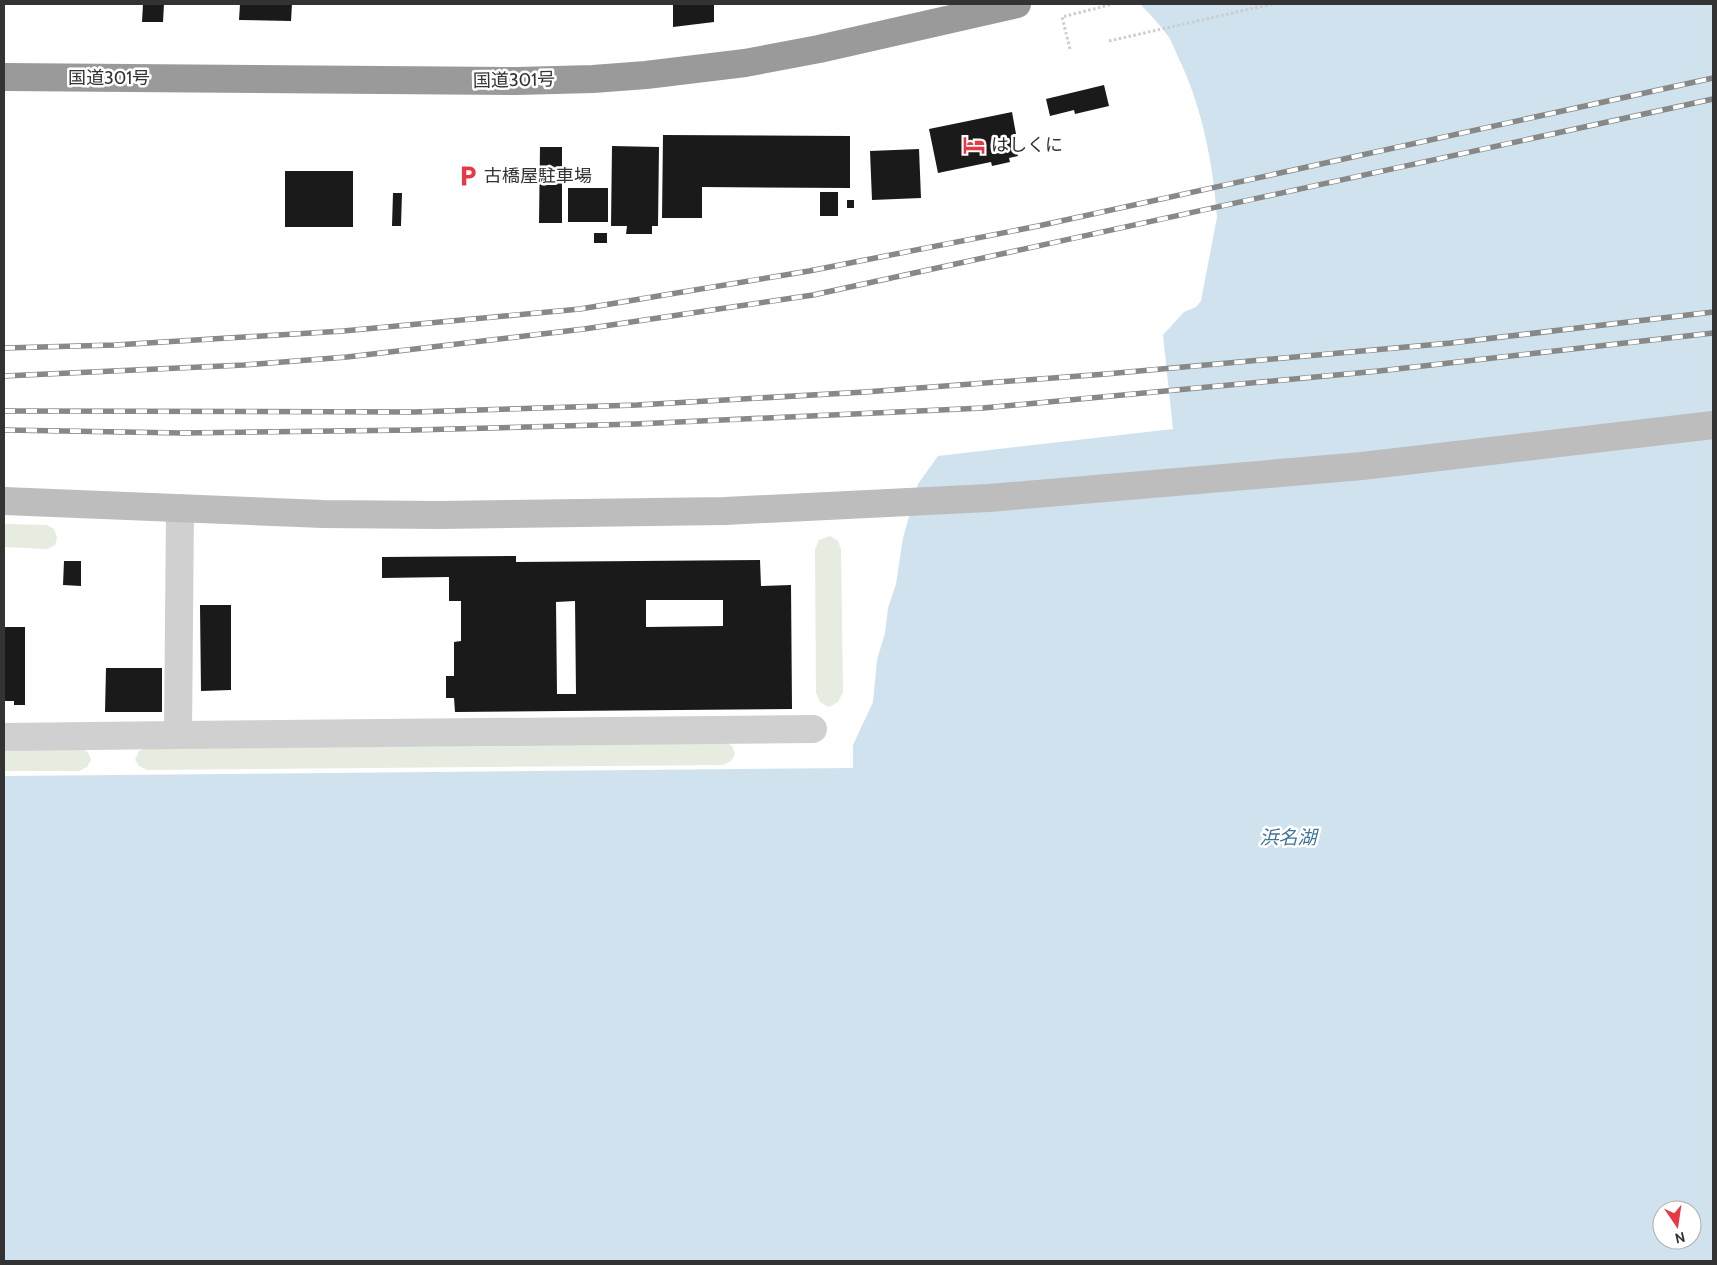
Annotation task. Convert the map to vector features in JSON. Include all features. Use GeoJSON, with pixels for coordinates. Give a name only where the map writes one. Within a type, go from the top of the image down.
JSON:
{"type":"FeatureCollection","features":[{"type":"Feature","properties":{"kind":"highway","name":"国道301号"},"geometry":{"type":"LineString","coordinates":[[4,77],[509,81],[593,79],[646,75],[754,61],[819,49],[1017,4]]}},
{"type":"Feature","properties":{"kind":"street"},"geometry":{"type":"LineString","coordinates":[[4,501],[323,514],[439,516],[707,512],[989,498],[1362,466],[1713,425]]}},
{"type":"Feature","properties":{"kind":"street"},"geometry":{"type":"LineString","coordinates":[[178,735],[180,508]]}},
{"type":"Feature","properties":{"kind":"street"},"geometry":{"type":"LineString","coordinates":[[4,737],[813,729]]}},
{"type":"Feature","properties":{"kind":"path"},"geometry":{"type":"LineString","coordinates":[[1070,49],[1062,17],[1114,4]]}},
{"type":"Feature","properties":{"kind":"path"},"geometry":{"type":"LineString","coordinates":[[1109,41],[1272,4]]}},
{"type":"Feature","properties":{"kind":"shaded area"},"geometry":{"type":"Polygon","coordinates":[[[4,524],[47,525],[54,529],[57,538],[55,545],[47,549],[4,547],[4,524]]]}},
{"type":"Feature","properties":{"kind":"shaded area"},"geometry":{"type":"Polygon","coordinates":[[[830,536],[838,541],[841,549],[843,692],[838,702],[829,707],[820,702],[816,693],[815,550],[819,540],[830,536]]]}},
{"type":"Feature","properties":{"kind":"shaded area"},"geometry":{"type":"Polygon","coordinates":[[[724,741],[732,746],[735,754],[731,761],[723,765],[147,770],[139,766],[135,760],[139,751],[148,747],[724,741]]]}},
{"type":"Feature","properties":{"kind":"shaded area"},"geometry":{"type":"Polygon","coordinates":[[[4,748],[79,748],[88,752],[91,760],[87,767],[79,771],[4,771],[4,748]]]}},
{"type":"Feature","properties":{"kind":"water","name":"浜名湖"},"geometry":{"type":"Polygon","coordinates":[[[1140,4],[1713,4],[1713,1261],[4,1261],[4,776],[853,768],[853,745],[873,702],[877,660],[885,633],[888,608],[896,584],[903,538],[918,484],[938,456],[1173,429],[1163,335],[1184,312],[1196,307],[1201,301],[1217,217],[1213,176],[1205,135],[1194,95],[1169,38],[1140,4]]]}},
{"type":"Feature","properties":{"kind":"building"},"geometry":{"type":"Polygon","coordinates":[[[143,4],[164,4],[163,22],[142,22],[143,4]]]}},
{"type":"Feature","properties":{"kind":"building"},"geometry":{"type":"Polygon","coordinates":[[[240,4],[292,4],[291,21],[239,20],[240,4]]]}},
{"type":"Feature","properties":{"kind":"building"},"geometry":{"type":"Polygon","coordinates":[[[673,4],[714,4],[714,22],[673,27],[673,4]]]}},
{"type":"Feature","properties":{"kind":"building"},"geometry":{"type":"Polygon","coordinates":[[[1104,85],[1109,106],[1075,114],[1074,110],[1050,116],[1046,99],[1104,85]]]}},
{"type":"Feature","properties":{"kind":"building","name":"はしくに"},"geometry":{"type":"Polygon","coordinates":[[[1012,112],[1016,134],[1013,134],[1018,156],[1009,158],[1010,162],[992,166],[991,162],[938,173],[929,129],[1012,112]]]}},
{"type":"Feature","properties":{"kind":"building"},"geometry":{"type":"Polygon","coordinates":[[[663,135],[850,136],[850,188],[702,187],[702,218],[662,218],[663,135]]]}},
{"type":"Feature","properties":{"kind":"building"},"geometry":{"type":"Polygon","coordinates":[[[612,146],[659,147],[658,226],[652,226],[652,234],[626,234],[627,226],[611,226],[612,146]]]}},
{"type":"Feature","properties":{"kind":"building"},"geometry":{"type":"Polygon","coordinates":[[[540,147],[562,147],[562,223],[539,223],[540,147]]]}},
{"type":"Feature","properties":{"kind":"building"},"geometry":{"type":"Polygon","coordinates":[[[919,149],[921,198],[872,200],[870,151],[919,149]]]}},
{"type":"Feature","properties":{"kind":"building"},"geometry":{"type":"Polygon","coordinates":[[[285,171],[353,171],[353,227],[285,227],[285,171]]]}},
{"type":"Feature","properties":{"kind":"building"},"geometry":{"type":"Polygon","coordinates":[[[568,188],[608,188],[608,222],[568,222],[568,188]]]}},
{"type":"Feature","properties":{"kind":"building"},"geometry":{"type":"Polygon","coordinates":[[[820,192],[838,192],[838,216],[820,216],[820,192]]]}},
{"type":"Feature","properties":{"kind":"building"},"geometry":{"type":"Polygon","coordinates":[[[393,193],[402,193],[401,226],[392,226],[393,193]]]}},
{"type":"Feature","properties":{"kind":"building"},"geometry":{"type":"Polygon","coordinates":[[[847,200],[854,200],[854,208],[847,208],[847,200]]]}},
{"type":"Feature","properties":{"kind":"building"},"geometry":{"type":"Polygon","coordinates":[[[594,233],[607,233],[607,243],[594,243],[594,233]]]}},
{"type":"Feature","properties":{"kind":"building"},"geometry":{"type":"Polygon","coordinates":[[[516,556],[516,562],[760,560],[761,586],[791,585],[792,709],[455,712],[454,698],[446,698],[446,676],[454,676],[454,642],[461,641],[461,601],[449,601],[449,577],[382,578],[382,557],[516,556]],[[646,600],[646,627],[723,626],[723,600],[646,600]],[[575,601],[556,602],[557,694],[576,694],[575,601]]]}},
{"type":"Feature","properties":{"kind":"building"},"geometry":{"type":"Polygon","coordinates":[[[64,561],[81,561],[81,586],[63,585],[64,561]]]}},
{"type":"Feature","properties":{"kind":"building"},"geometry":{"type":"Polygon","coordinates":[[[200,605],[231,605],[231,690],[201,691],[200,605]]]}},
{"type":"Feature","properties":{"kind":"building"},"geometry":{"type":"Polygon","coordinates":[[[4,627],[25,627],[25,705],[14,705],[14,701],[4,701],[4,627]]]}},
{"type":"Feature","properties":{"kind":"building"},"geometry":{"type":"Polygon","coordinates":[[[106,668],[162,668],[162,712],[105,712],[106,668]]]}},
{"type":"Feature","properties":{"kind":"railway"},"geometry":{"type":"LineString","coordinates":[[4,348],[115,345],[343,331],[580,309],[809,271],[1038,226],[1713,78]]}},
{"type":"Feature","properties":{"kind":"railway"},"geometry":{"type":"LineString","coordinates":[[4,376],[244,365],[347,357],[584,329],[813,295],[1713,99]]}},
{"type":"Feature","properties":{"kind":"railway"},"geometry":{"type":"LineString","coordinates":[[4,411],[414,412],[637,405],[865,392],[1106,374],[1451,343],[1713,312]]}},
{"type":"Feature","properties":{"kind":"railway"},"geometry":{"type":"LineString","coordinates":[[4,430],[183,433],[414,430],[636,424],[983,408],[1379,371],[1713,333]]}},
{"type":"Feature","properties":{"kind":"place","name":"はしくに"},"geometry":{"type":"Point","coordinates":[974,145]}},
{"type":"Feature","properties":{"kind":"place","name":"古橋屋駐車場"},"geometry":{"type":"Point","coordinates":[468,176]}}]}
